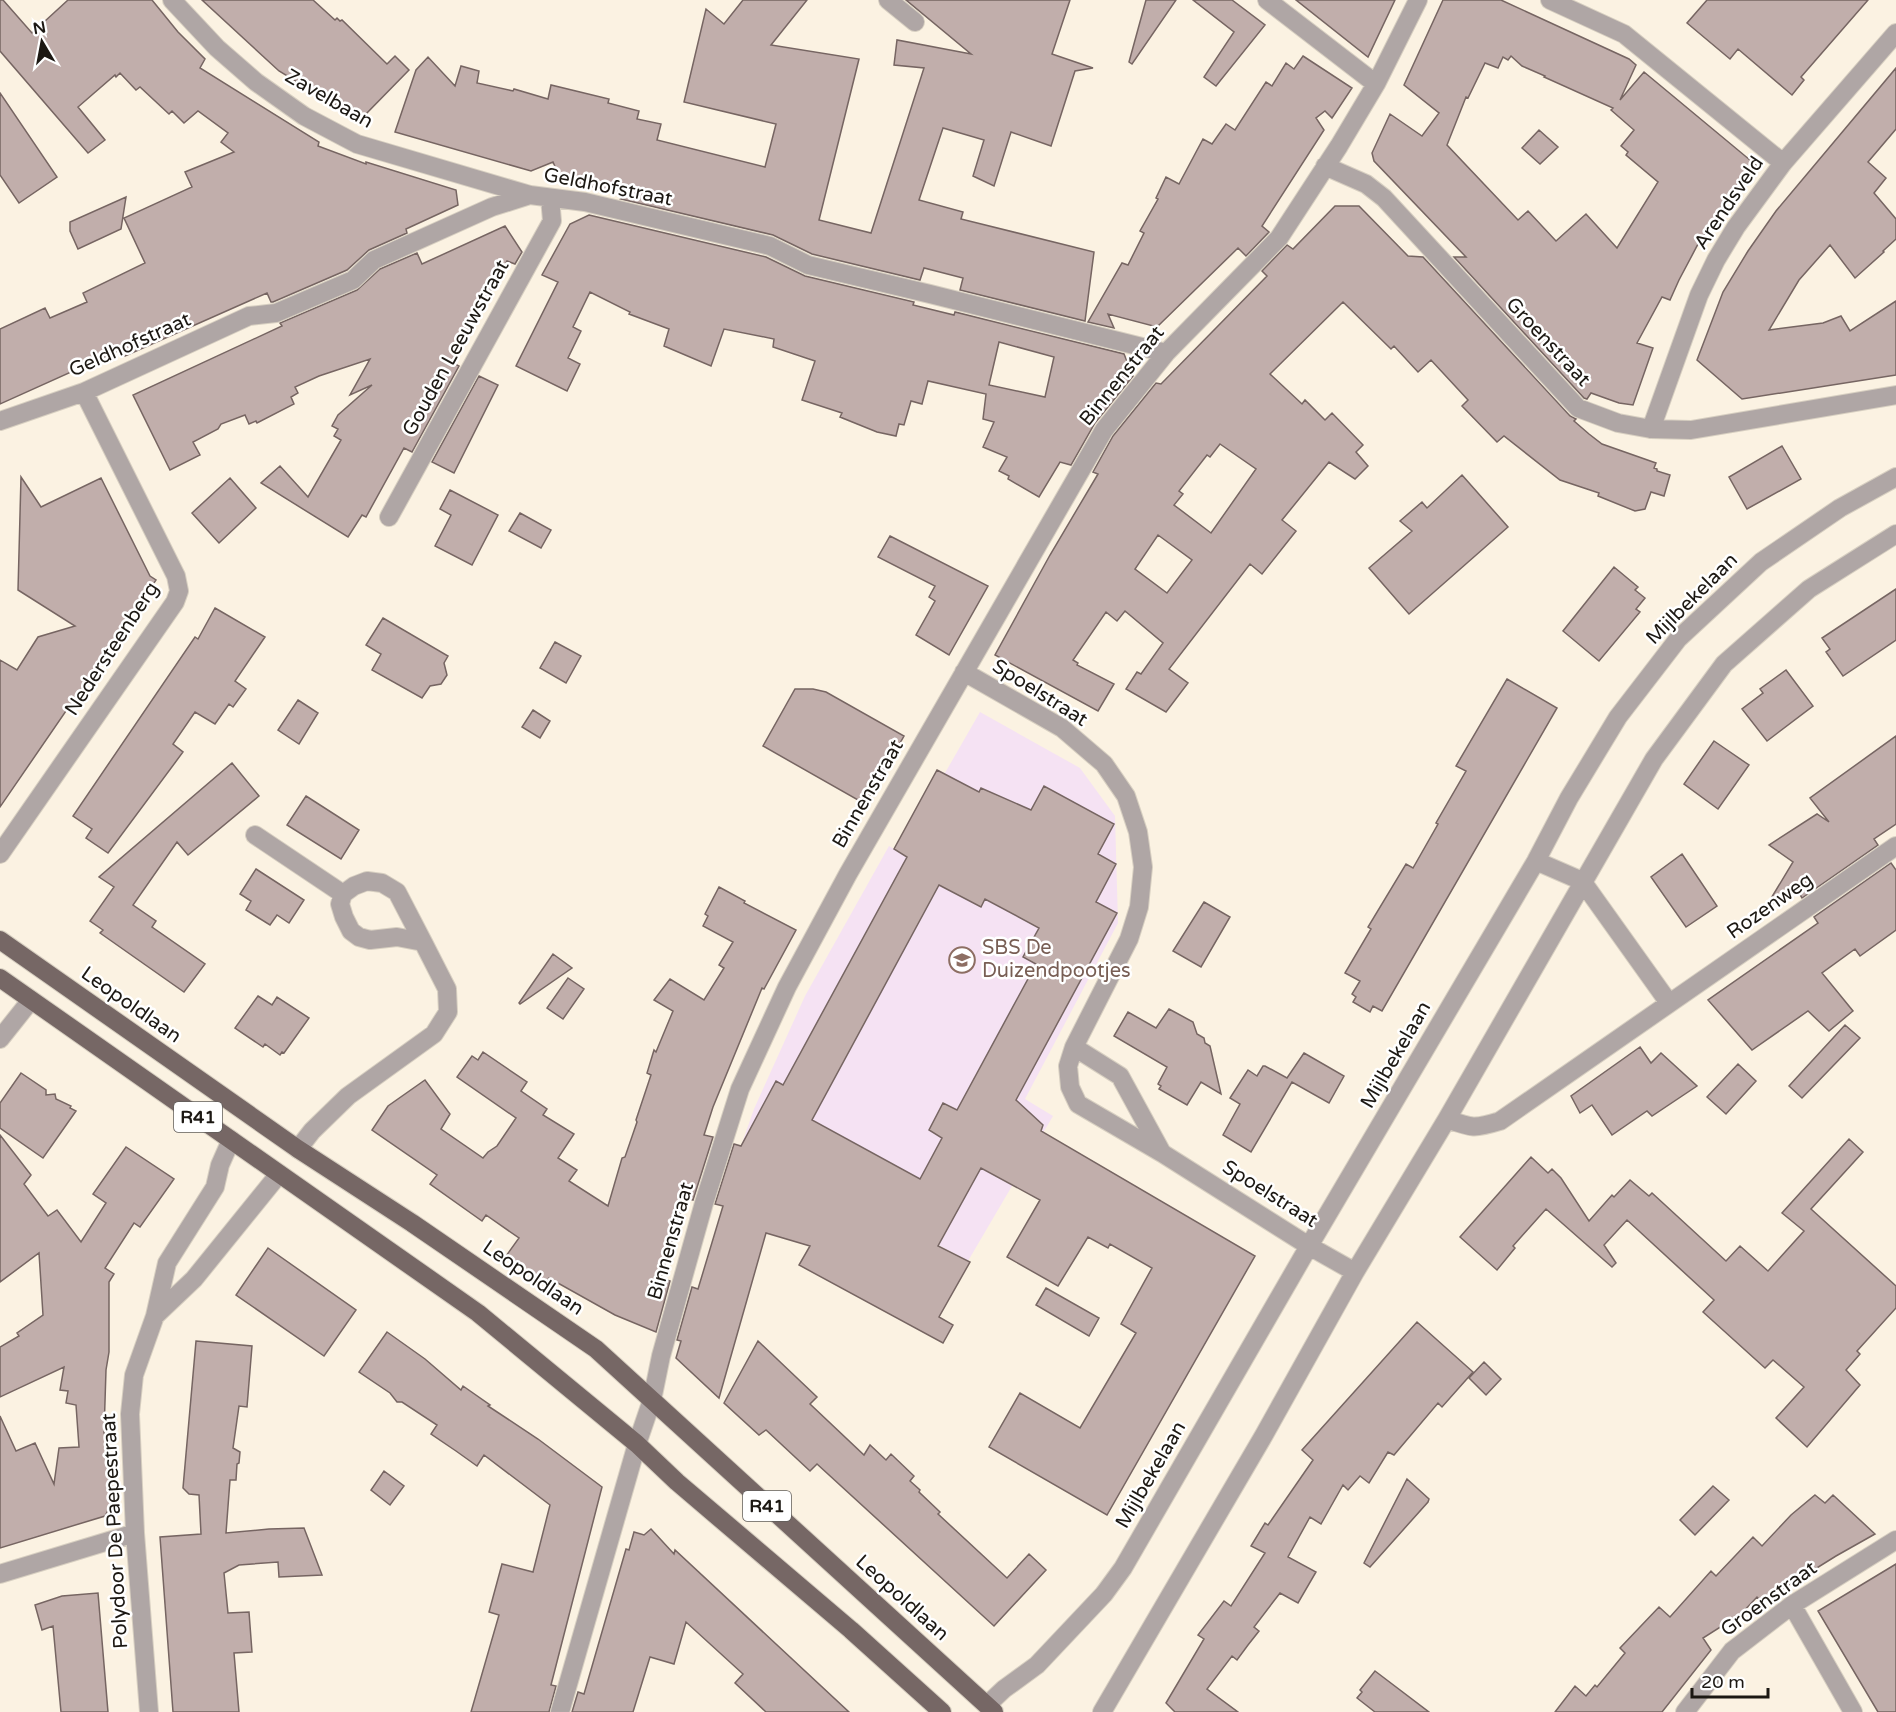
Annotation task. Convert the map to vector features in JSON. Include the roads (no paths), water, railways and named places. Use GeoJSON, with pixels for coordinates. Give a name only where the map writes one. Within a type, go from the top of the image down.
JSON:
{"type":"FeatureCollection","features":[{"type":"Feature","properties":{"kind":"main road","name":"Leopoldlaan"},"geometry":{"type":"LineString","coordinates":[[0,940],[298,1149],[412,1222],[596,1349],[991,1709]]}},
{"type":"Feature","properties":{"kind":"main road","name":"R41"},"geometry":{"type":"LineString","coordinates":[[0,978],[478,1313],[637,1444],[677,1482],[860,1638],[942,1712]]}},
{"type":"Feature","properties":{"kind":"street","name":"Zavelbaan"},"geometry":{"type":"LineString","coordinates":[[172,0],[216,48],[304,116],[357,144],[530,195]]}},
{"type":"Feature","properties":{"kind":"street"},"geometry":{"type":"LineString","coordinates":[[888,0],[915,22]]}},
{"type":"Feature","properties":{"kind":"street"},"geometry":{"type":"LineString","coordinates":[[1267,0],[1376,84]]}},
{"type":"Feature","properties":{"kind":"street","name":"Binnenstraat"},"geometry":{"type":"LineString","coordinates":[[560,1712],[637,1444],[652,1400],[661,1356],[701,1214],[740,1089],[788,987],[848,874],[1104,430],[1166,353],[1279,238],[1376,84],[1418,0]]}},
{"type":"Feature","properties":{"kind":"street"},"geometry":{"type":"LineString","coordinates":[[1550,0],[1624,34],[1783,163]]}},
{"type":"Feature","properties":{"kind":"street","name":"Arendsveld"},"geometry":{"type":"LineString","coordinates":[[1651,429],[1699,295],[1736,227],[1783,163],[1896,33]]}},
{"type":"Feature","properties":{"kind":"street","name":"Groenstraat"},"geometry":{"type":"LineString","coordinates":[[1325,166],[1366,184],[1384,198],[1578,408],[1617,423],[1651,429],[1691,430],[1896,395]]}},
{"type":"Feature","properties":{"kind":"street","name":"Geldhofstraat"},"geometry":{"type":"LineString","coordinates":[[0,421],[84,392],[249,316],[276,313],[353,280],[374,260],[492,207],[530,195],[585,202],[770,246],[808,265],[1166,353]]}},
{"type":"Feature","properties":{"kind":"street","name":"Gouden Leeuwstraat"},"geometry":{"type":"LineString","coordinates":[[389,517],[552,221],[550,198]]}},
{"type":"Feature","properties":{"kind":"street","name":"Nedersteenberg"},"geometry":{"type":"LineString","coordinates":[[0,854],[175,602],[179,591],[176,576],[84,392]]}},
{"type":"Feature","properties":{"kind":"street","name":"Mijlbekelaan"},"geometry":{"type":"LineString","coordinates":[[991,1709],[1004,1689],[1037,1665],[1104,1594],[1123,1568],[1618,717],[1678,639],[1761,562],[1840,508],[1896,477]]}},
{"type":"Feature","properties":{"kind":"street"},"geometry":{"type":"LineString","coordinates":[[1102,1712],[1654,759],[1725,664],[1809,589],[1896,534]]}},
{"type":"Feature","properties":{"kind":"street","name":"Spoelstraat"},"geometry":{"type":"LineString","coordinates":[[964,672],[1062,729],[1104,764],[1126,796],[1138,832],[1143,867],[1139,907],[1129,939],[1074,1047],[1068,1066],[1070,1087],[1078,1104],[1162,1152],[1310,1246],[1356,1272]]}},
{"type":"Feature","properties":{"kind":"street"},"geometry":{"type":"LineString","coordinates":[[255,835],[343,894]]}},
{"type":"Feature","properties":{"kind":"street","name":"Rozenweg"},"geometry":{"type":"LineString","coordinates":[[1447,1119],[1480,1128],[1500,1121],[1896,846]]}},
{"type":"Feature","properties":{"kind":"street"},"geometry":{"type":"LineString","coordinates":[[1536,861],[1582,881],[1669,1003]]}},
{"type":"Feature","properties":{"kind":"street"},"geometry":{"type":"LineString","coordinates":[[298,1149],[312,1131],[348,1096],[434,1034],[448,1012],[447,989],[423,942],[397,892],[382,883],[367,881],[343,894],[340,904],[344,917],[351,931],[359,937],[370,940],[397,937],[423,942]]}},
{"type":"Feature","properties":{"kind":"street"},"geometry":{"type":"LineString","coordinates":[[0,1039],[31,1000]]}},
{"type":"Feature","properties":{"kind":"street","name":"Spoelstraat"},"geometry":{"type":"LineString","coordinates":[[1074,1047],[1120,1076],[1162,1152]]}},
{"type":"Feature","properties":{"kind":"street","name":"Polydoor De Paepestraat"},"geometry":{"type":"LineString","coordinates":[[149,1712],[135,1533],[130,1414],[134,1375],[155,1316],[167,1263],[215,1187],[220,1165],[231,1140]]}},
{"type":"Feature","properties":{"kind":"street","name":"Polydoor De Paepestraat"},"geometry":{"type":"LineString","coordinates":[[155,1316],[194,1279],[279,1174]]}},
{"type":"Feature","properties":{"kind":"street"},"geometry":{"type":"LineString","coordinates":[[0,1574],[135,1533]]}},
{"type":"Feature","properties":{"kind":"street","name":"Groenstraat"},"geometry":{"type":"LineString","coordinates":[[1685,1712],[1732,1651],[1792,1605],[1896,1540]]}},
{"type":"Feature","properties":{"kind":"street"},"geometry":{"type":"LineString","coordinates":[[1792,1605],[1853,1712]]}},
{"type":"Feature","properties":{"kind":"place","name":"SBS De Duizendpootjes"},"geometry":{"type":"Point","coordinates":[962,960]}}]}
